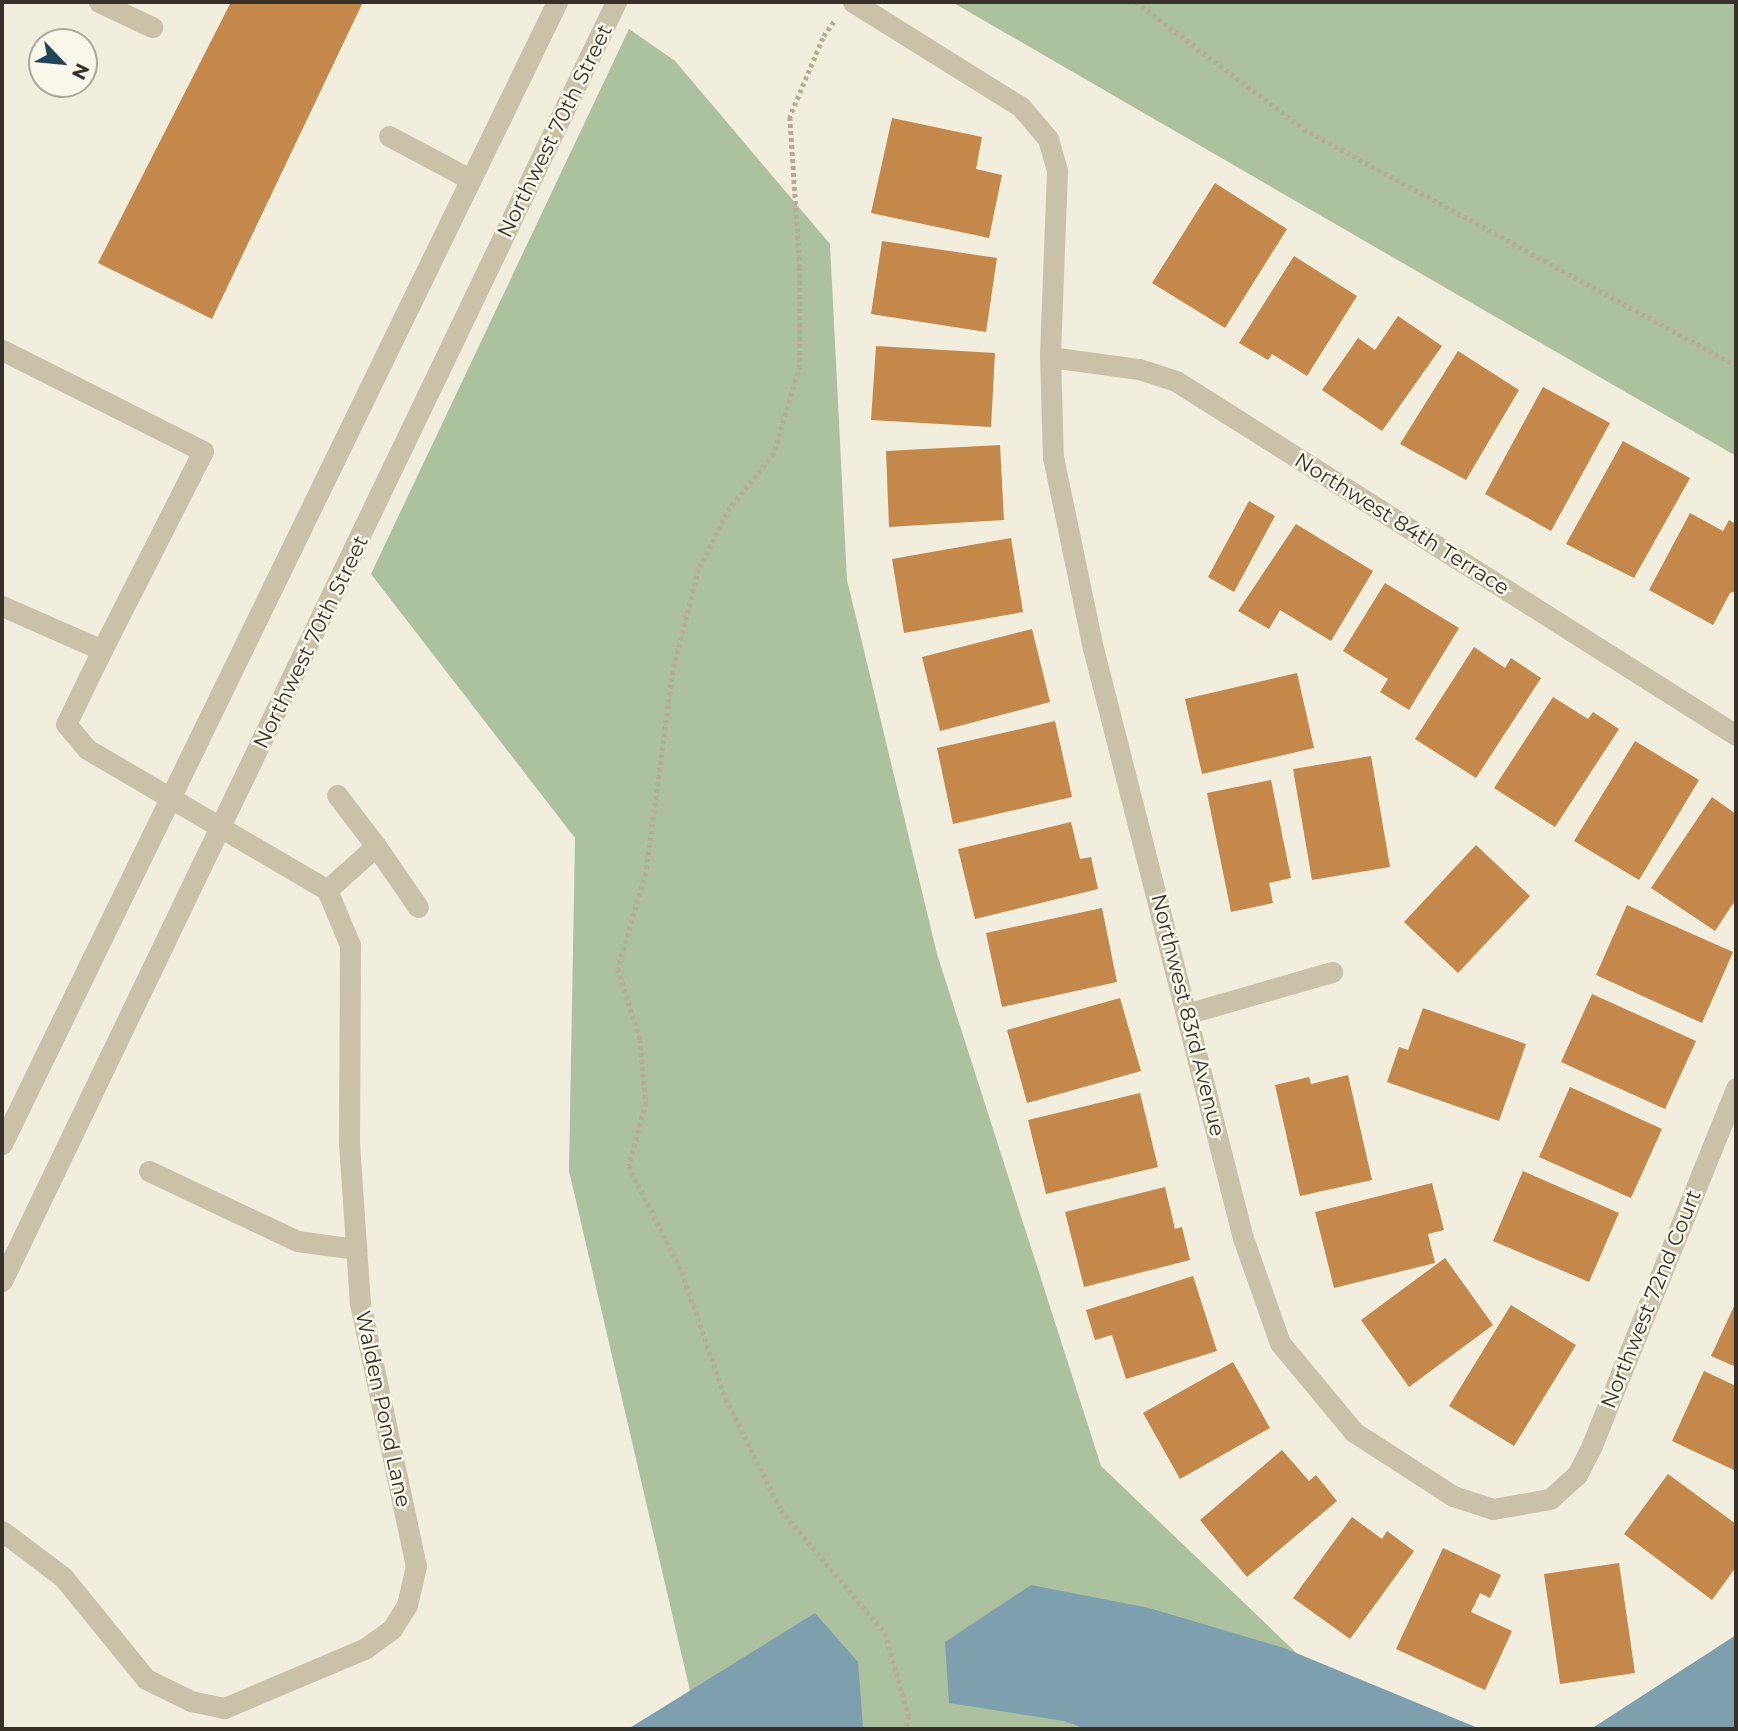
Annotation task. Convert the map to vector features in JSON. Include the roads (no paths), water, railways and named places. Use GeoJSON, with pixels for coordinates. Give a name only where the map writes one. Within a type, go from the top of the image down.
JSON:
{"type":"FeatureCollection","features":[{"type":"Feature","properties":{"kind":"street"},"geometry":{"type":"LineString","coordinates":[[99,2],[152,27]]}},
{"type":"Feature","properties":{"kind":"street"},"geometry":{"type":"LineString","coordinates":[[2,1144],[557,2]]}},
{"type":"Feature","properties":{"kind":"street","name":"Northwest 70th Street"},"geometry":{"type":"LineString","coordinates":[[2,1281],[617,2]]}},
{"type":"Feature","properties":{"kind":"street","name":"Northwest 83rd Avenue"},"geometry":{"type":"LineString","coordinates":[[848,6],[1021,107],[1048,139],[1057,171],[1050,357],[1053,457],[1093,648],[1189,1013],[1242,1238],[1280,1343],[1354,1432],[1453,1496],[1493,1509],[1550,1499]]}},
{"type":"Feature","properties":{"kind":"street"},"geometry":{"type":"LineString","coordinates":[[389,136],[470,179]]}},
{"type":"Feature","properties":{"kind":"street"},"geometry":{"type":"LineString","coordinates":[[2,350],[203,451],[66,724],[87,749],[169,801],[327,890],[376,846]]}},
{"type":"Feature","properties":{"kind":"street","name":"Northwest 84th Terrace"},"geometry":{"type":"LineString","coordinates":[[1050,357],[1139,369],[1176,381],[1736,735]]}},
{"type":"Feature","properties":{"kind":"street"},"geometry":{"type":"LineString","coordinates":[[2,606],[102,650]]}},
{"type":"Feature","properties":{"kind":"street"},"geometry":{"type":"LineString","coordinates":[[337,795],[418,907]]}},
{"type":"Feature","properties":{"kind":"street","name":"Walden Pond Lane"},"geometry":{"type":"LineString","coordinates":[[2,1531],[63,1577],[146,1679],[191,1701],[224,1708],[364,1649],[392,1629],[407,1605],[416,1566],[360,1303],[349,1143],[350,945],[327,890]]}},
{"type":"Feature","properties":{"kind":"street"},"geometry":{"type":"LineString","coordinates":[[1189,1013],[1332,972]]}},
{"type":"Feature","properties":{"kind":"street","name":"Northwest 72nd Court"},"geometry":{"type":"LineString","coordinates":[[1550,1499],[1577,1475],[1592,1445],[1736,1088]]}},
{"type":"Feature","properties":{"kind":"street"},"geometry":{"type":"LineString","coordinates":[[149,1171],[297,1241],[356,1249]]}},
{"type":"Feature","properties":{"kind":"water"},"geometry":{"type":"Polygon","coordinates":[[[1031,1585],[1149,1608],[1284,1648],[1478,1728],[1594,1727],[1736,1635],[1736,1729],[1087,1729],[1064,1721],[949,1703],[945,1642],[1031,1585]]]}},
{"type":"Feature","properties":{"kind":"water"},"geometry":{"type":"Polygon","coordinates":[[[815,1613],[858,1662],[863,1727],[628,1729],[815,1613]]]}}]}
